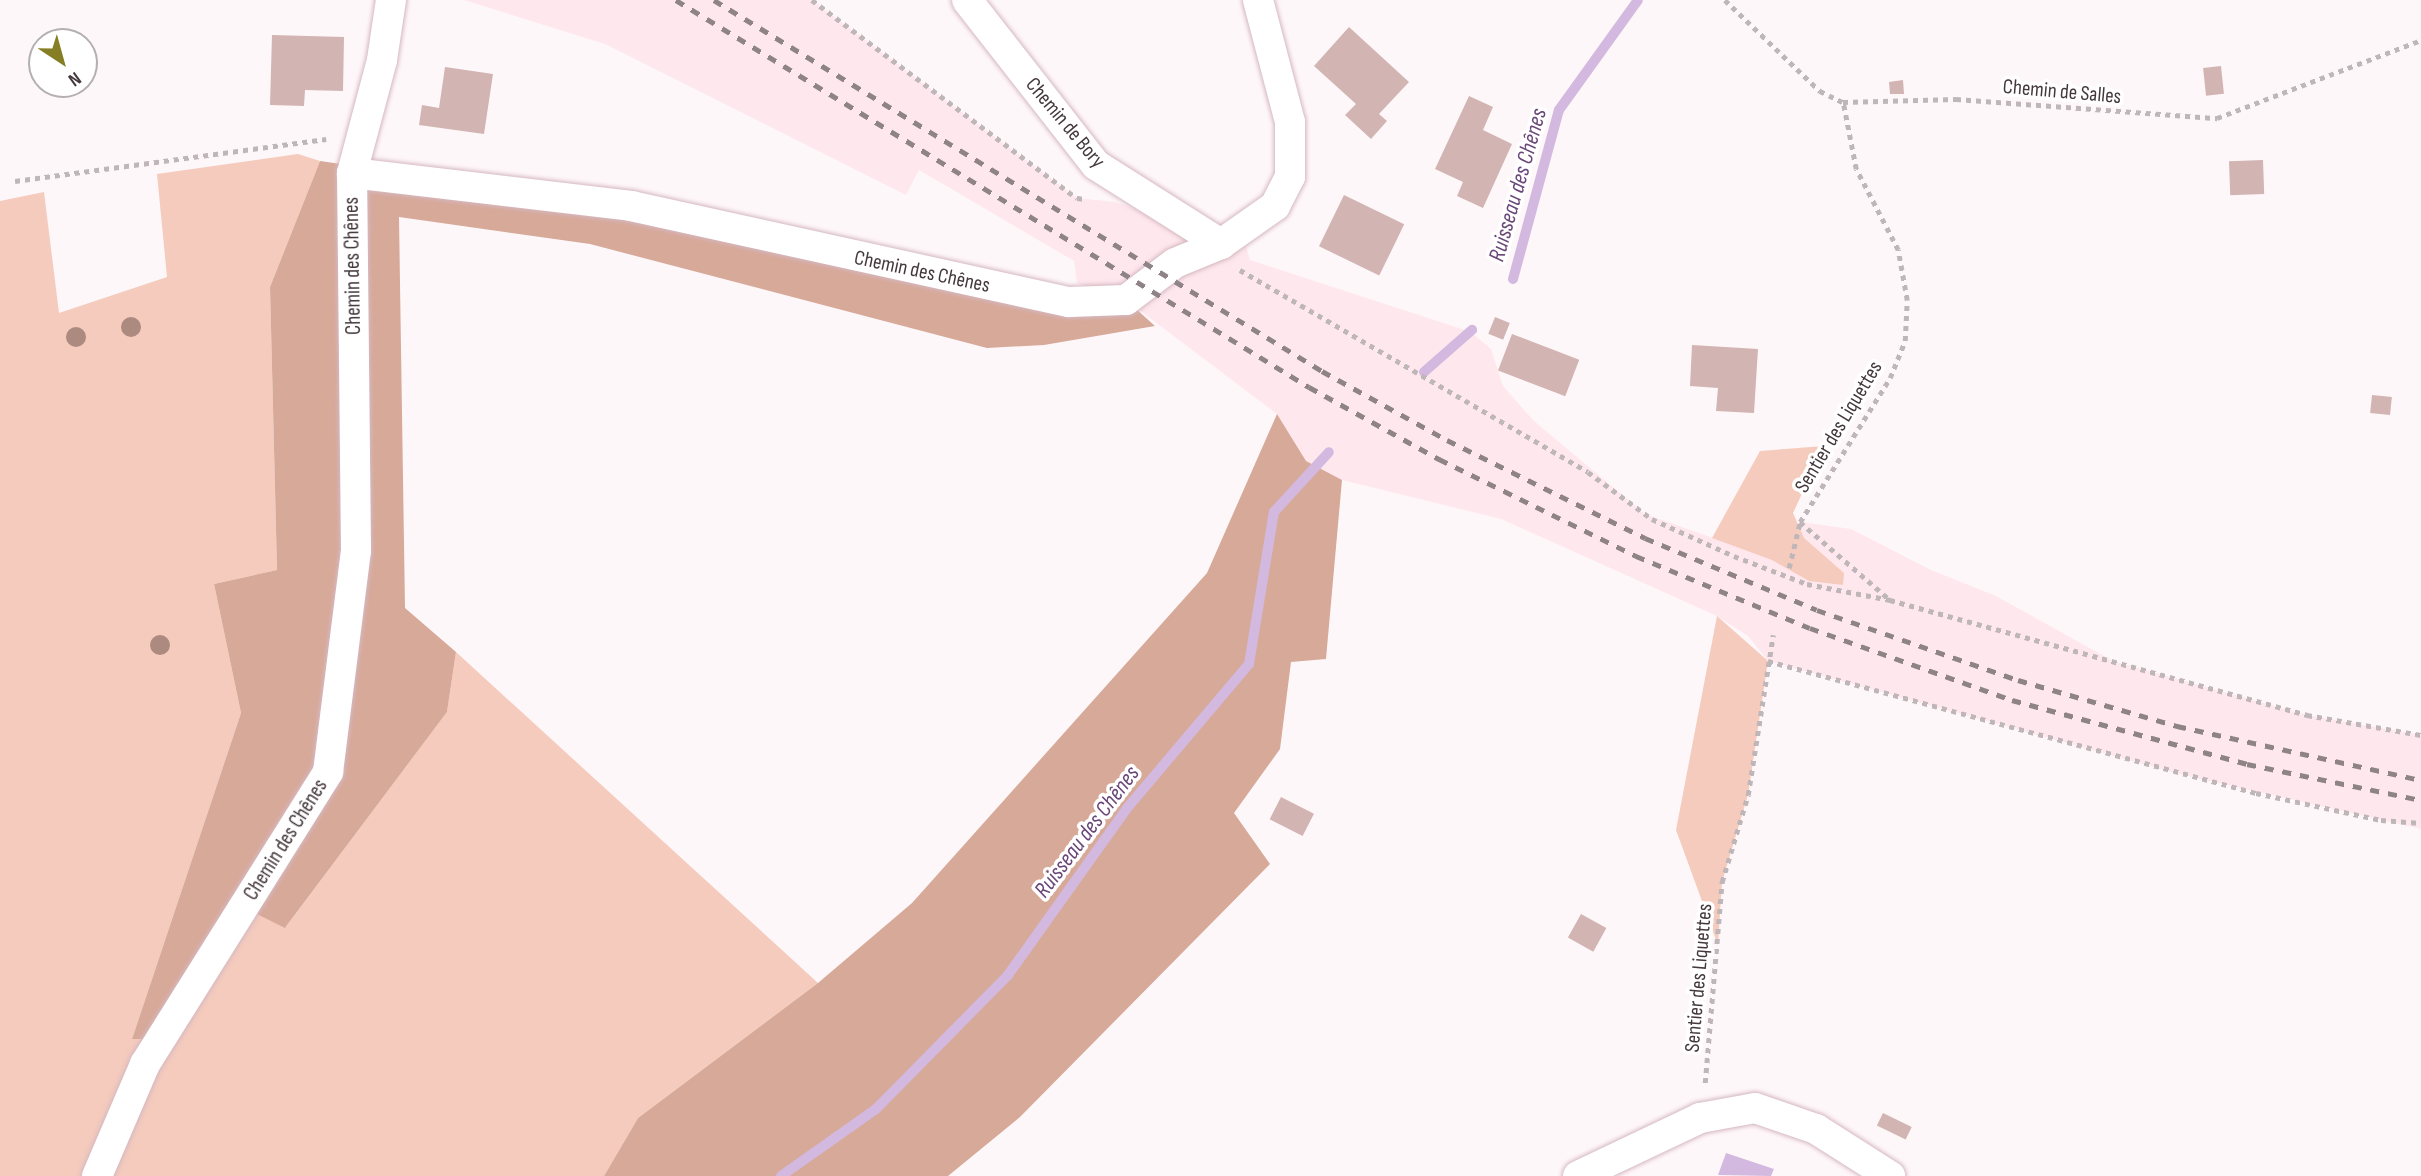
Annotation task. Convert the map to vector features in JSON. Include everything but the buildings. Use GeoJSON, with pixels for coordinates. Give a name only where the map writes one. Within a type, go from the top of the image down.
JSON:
{"type":"FeatureCollection","features":[{"type":"Feature","properties":{"kind":"street"},"geometry":{"type":"LineString","coordinates":[[355,161],[382,60],[390,0]]}},
{"type":"Feature","properties":{"kind":"street","name":"Chemin de Bory"},"geometry":{"type":"LineString","coordinates":[[967,0],[1096,165],[1232,244]]}},
{"type":"Feature","properties":{"kind":"street","name":"Chemin des Chênes"},"geometry":{"type":"LineString","coordinates":[[97,1176],[145,1064],[328,772],[356,551],[355,161],[631,206],[1069,302],[1126,300],[1175,263],[1232,244],[1275,206],[1293,164],[1290,122],[1258,0]]}},
{"type":"Feature","properties":{"kind":"street"},"geometry":{"type":"LineString","coordinates":[[1578,1176],[1700,1118],[1755,1108],[1816,1129],[1890,1176]]}},
{"type":"Feature","properties":{"kind":"path"},"geometry":{"type":"LineString","coordinates":[[812,0],[1077,198],[1090,199]]}},
{"type":"Feature","properties":{"kind":"path"},"geometry":{"type":"LineString","coordinates":[[1725,0],[1820,91],[1843,102]]}},
{"type":"Feature","properties":{"kind":"path","name":"Chemin de Salles"},"geometry":{"type":"LineString","coordinates":[[1843,102],[1955,99],[2217,118],[2421,40]]}},
{"type":"Feature","properties":{"kind":"path","name":"Sentier des Liquettes"},"geometry":{"type":"LineString","coordinates":[[1789,568],[1800,522],[1890,378],[1905,341],[1907,300],[1898,250],[1856,169],[1843,102]]}},
{"type":"Feature","properties":{"kind":"path"},"geometry":{"type":"LineString","coordinates":[[15,181],[336,137],[355,161]]}},
{"type":"Feature","properties":{"kind":"path"},"geometry":{"type":"LineString","coordinates":[[1232,244],[1240,270],[1588,472],[1651,519],[1807,584],[1891,600],[2307,715],[2421,736]]}},
{"type":"Feature","properties":{"kind":"path"},"geometry":{"type":"LineString","coordinates":[[1800,522],[1891,600]]}},
{"type":"Feature","properties":{"kind":"path","name":"Sentier des Liquettes"},"geometry":{"type":"LineString","coordinates":[[1700,1118],[1712,1037],[1722,882],[1748,796],[1773,635]]}},
{"type":"Feature","properties":{"kind":"path"},"geometry":{"type":"LineString","coordinates":[[1768,661],[2256,793],[2381,820],[2421,822]]}},
{"type":"Feature","properties":{"kind":"shaded area"},"geometry":{"type":"Polygon","coordinates":[[[464,0],[812,0],[1077,198],[1115,202],[1205,233],[1241,228],[1250,260],[1471,332],[1491,349],[1503,386],[1534,421],[1645,514],[1736,546],[1800,522],[1851,529],[1931,570],[1996,596],[2113,661],[2307,715],[2421,735],[2421,829],[2183,775],[1768,661],[1748,636],[1717,616],[1501,519],[1342,480],[1306,461],[1277,414],[1126,300],[1077,283],[1074,261],[919,170],[906,195],[605,44],[464,0]]]}},
{"type":"Feature","properties":{"kind":"shaded area"},"geometry":{"type":"Polygon","coordinates":[[[298,154],[320,161],[270,287],[277,570],[214,584],[241,713],[132,1039],[237,903],[286,927],[447,712],[456,652],[818,983],[638,1118],[604,1176],[0,1176],[0,201],[44,192],[59,313],[167,277],[157,174],[298,154]]]}},
{"type":"Feature","properties":{"kind":"shaded area"},"geometry":{"type":"Polygon","coordinates":[[[320,161],[631,206],[1126,300],[1155,326],[1044,345],[987,348],[590,244],[399,217],[405,608],[456,652],[447,712],[285,928],[237,904],[172,1039],[132,1039],[241,713],[214,584],[277,570],[270,287],[320,161]]]}},
{"type":"Feature","properties":{"kind":"shaded area"},"geometry":{"type":"Polygon","coordinates":[[[1277,414],[1306,461],[1342,480],[1326,659],[1291,662],[1280,749],[1234,813],[1270,864],[1020,1117],[948,1176],[604,1176],[638,1118],[818,983],[912,903],[1207,573],[1277,414]]]}},
{"type":"Feature","properties":{"kind":"shaded area"},"geometry":{"type":"Polygon","coordinates":[[[1824,446],[1793,513],[1804,538],[1844,573],[1843,585],[1809,581],[1772,560],[1712,538],[1760,451],[1824,446]]]}},
{"type":"Feature","properties":{"kind":"shaded area"},"geometry":{"type":"Polygon","coordinates":[[[1717,616],[1768,661],[1748,795],[1722,882],[1718,945],[1676,830],[1717,616]]]}},
{"type":"Feature","properties":{"kind":"shaded area"},"geometry":{"type":"Polygon","coordinates":[[[1726,1153],[1774,1169],[1771,1176],[1718,1175],[1726,1153]]]}},
{"type":"Feature","properties":{"kind":"waterway","name":"Ruisseau des Chênes"},"geometry":{"type":"LineString","coordinates":[[1513,279],[1559,110],[1638,0]]}},
{"type":"Feature","properties":{"kind":"waterway","name":"Ruisseau des Chênes"},"geometry":{"type":"LineString","coordinates":[[1424,372],[1472,330]]}},
{"type":"Feature","properties":{"kind":"waterway","name":"Ruisseau des Chênes"},"geometry":{"type":"LineString","coordinates":[[781,1176],[876,1109],[1008,975],[1128,807],[1249,664],[1274,512],[1329,452]]}},
{"type":"Feature","properties":{"kind":"railway"},"geometry":{"type":"LineString","coordinates":[[676,0],[1309,387],[1439,459],[1636,556],[1810,628],[2012,700],[2247,764],[2421,800]]}},
{"type":"Feature","properties":{"kind":"railway"},"geometry":{"type":"LineString","coordinates":[[714,0],[1322,371],[1447,440],[1645,538],[1817,610],[2018,680],[2177,726],[2421,780]]}}]}
